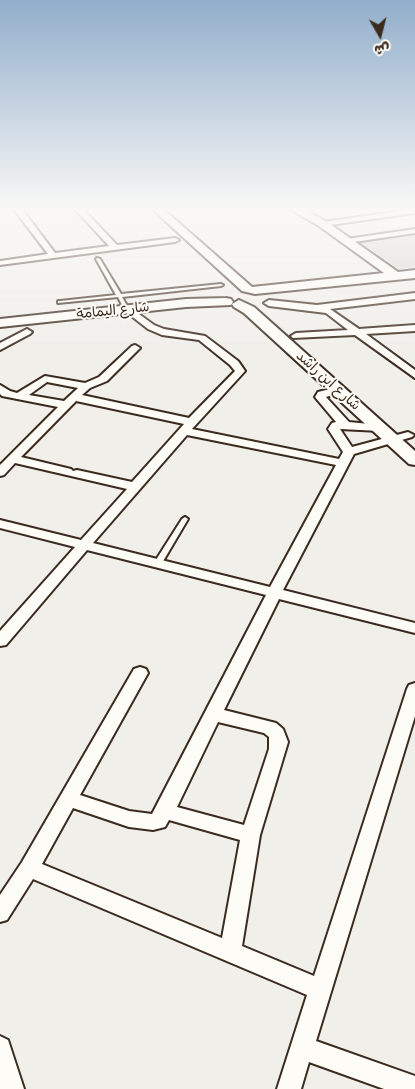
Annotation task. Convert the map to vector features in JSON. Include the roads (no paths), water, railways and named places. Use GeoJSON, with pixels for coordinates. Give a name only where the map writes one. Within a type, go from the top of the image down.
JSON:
{"type":"FeatureCollection","features":[{"type":"Feature","properties":{"kind":"main road","name":"شارع ابن راشد"},"geometry":{"type":"LineString","coordinates":[[211,259],[259,299],[296,336],[412,438]]}},
{"type":"Feature","properties":{"kind":"main road"},"geometry":{"type":"LineString","coordinates":[[372,259],[396,276]]}},
{"type":"Feature","properties":{"kind":"main road","name":"شارع ابن راشد"},"geometry":{"type":"LineString","coordinates":[[209,273],[226,295],[248,310],[415,460]]}},
{"type":"Feature","properties":{"kind":"main road"},"geometry":{"type":"LineString","coordinates":[[232,276],[272,284],[303,285],[415,274]]}},
{"type":"Feature","properties":{"kind":"main road"},"geometry":{"type":"LineString","coordinates":[[226,295],[259,299],[274,297],[286,292],[415,279]]}},
{"type":"Feature","properties":{"kind":"main road"},"geometry":{"type":"LineString","coordinates":[[226,295],[259,299],[303,285]]}},
{"type":"Feature","properties":{"kind":"main road","name":"شارع اليمامة"},"geometry":{"type":"LineString","coordinates":[[0,317],[123,303],[186,303],[226,295]]}},
{"type":"Feature","properties":{"kind":"main road","name":"شارع اليمامة"},"geometry":{"type":"LineString","coordinates":[[0,323],[123,303]]}},
{"type":"Feature","properties":{"kind":"street"},"geometry":{"type":"LineString","coordinates":[[0,263],[32,259]]}},
{"type":"Feature","properties":{"kind":"street"},"geometry":{"type":"LineString","coordinates":[[317,308],[415,296]]}},
{"type":"Feature","properties":{"kind":"street"},"geometry":{"type":"LineString","coordinates":[[259,299],[329,311],[361,333],[415,376]]}},
{"type":"Feature","properties":{"kind":"street"},"geometry":{"type":"LineString","coordinates":[[0,641],[188,426],[240,371],[234,363],[202,338],[162,332],[150,327],[123,303]]}},
{"type":"Feature","properties":{"kind":"street"},"geometry":{"type":"LineString","coordinates":[[296,336],[415,328]]}},
{"type":"Feature","properties":{"kind":"street"},"geometry":{"type":"LineString","coordinates":[[0,347],[27,332]]}},
{"type":"Feature","properties":{"kind":"street"},"geometry":{"type":"LineString","coordinates":[[0,472],[86,386],[103,379],[135,348]]}},
{"type":"Feature","properties":{"kind":"street"},"geometry":{"type":"LineString","coordinates":[[20,396],[45,379],[86,386]]}},
{"type":"Feature","properties":{"kind":"street"},"geometry":{"type":"LineString","coordinates":[[338,390],[322,394],[320,397],[345,425]]}},
{"type":"Feature","properties":{"kind":"street"},"geometry":{"type":"LineString","coordinates":[[2,394],[70,401],[346,457]]}},
{"type":"Feature","properties":{"kind":"street"},"geometry":{"type":"LineString","coordinates":[[346,457],[334,427],[336,425],[345,425],[412,438]]}},
{"type":"Feature","properties":{"kind":"street"},"geometry":{"type":"LineString","coordinates":[[69,799],[128,819],[158,821],[165,811],[275,591],[346,457],[386,433]]}},
{"type":"Feature","properties":{"kind":"street"},"geometry":{"type":"LineString","coordinates":[[13,459],[136,486]]}},
{"type":"Feature","properties":{"kind":"street"},"geometry":{"type":"LineString","coordinates":[[0,524],[275,591],[415,628]]}},
{"type":"Feature","properties":{"kind":"street"},"geometry":{"type":"LineString","coordinates":[[0,913],[29,868],[140,674]]}},
{"type":"Feature","properties":{"kind":"street"},"geometry":{"type":"LineString","coordinates":[[289,1089],[415,689]]}},
{"type":"Feature","properties":{"kind":"street"},"geometry":{"type":"LineString","coordinates":[[214,714],[265,727],[277,734],[278,750],[250,836],[230,952]]}},
{"type":"Feature","properties":{"kind":"street"},"geometry":{"type":"LineString","coordinates":[[165,811],[250,836]]}},
{"type":"Feature","properties":{"kind":"street"},"geometry":{"type":"LineString","coordinates":[[29,868],[320,989]]}},
{"type":"Feature","properties":{"kind":"street"},"geometry":{"type":"LineString","coordinates":[[0,1048],[12,1089]]}},
{"type":"Feature","properties":{"kind":"street"},"geometry":{"type":"LineString","coordinates":[[302,1048],[415,1088]]}},
{"type":"Feature","properties":{"kind":"lane"},"geometry":{"type":"LineString","coordinates":[[98,259],[123,303]]}},
{"type":"Feature","properties":{"kind":"lane"},"geometry":{"type":"LineString","coordinates":[[60,302],[123,303]]}},
{"type":"Feature","properties":{"kind":"lane"},"geometry":{"type":"LineString","coordinates":[[158,563],[185,518]]}}]}
